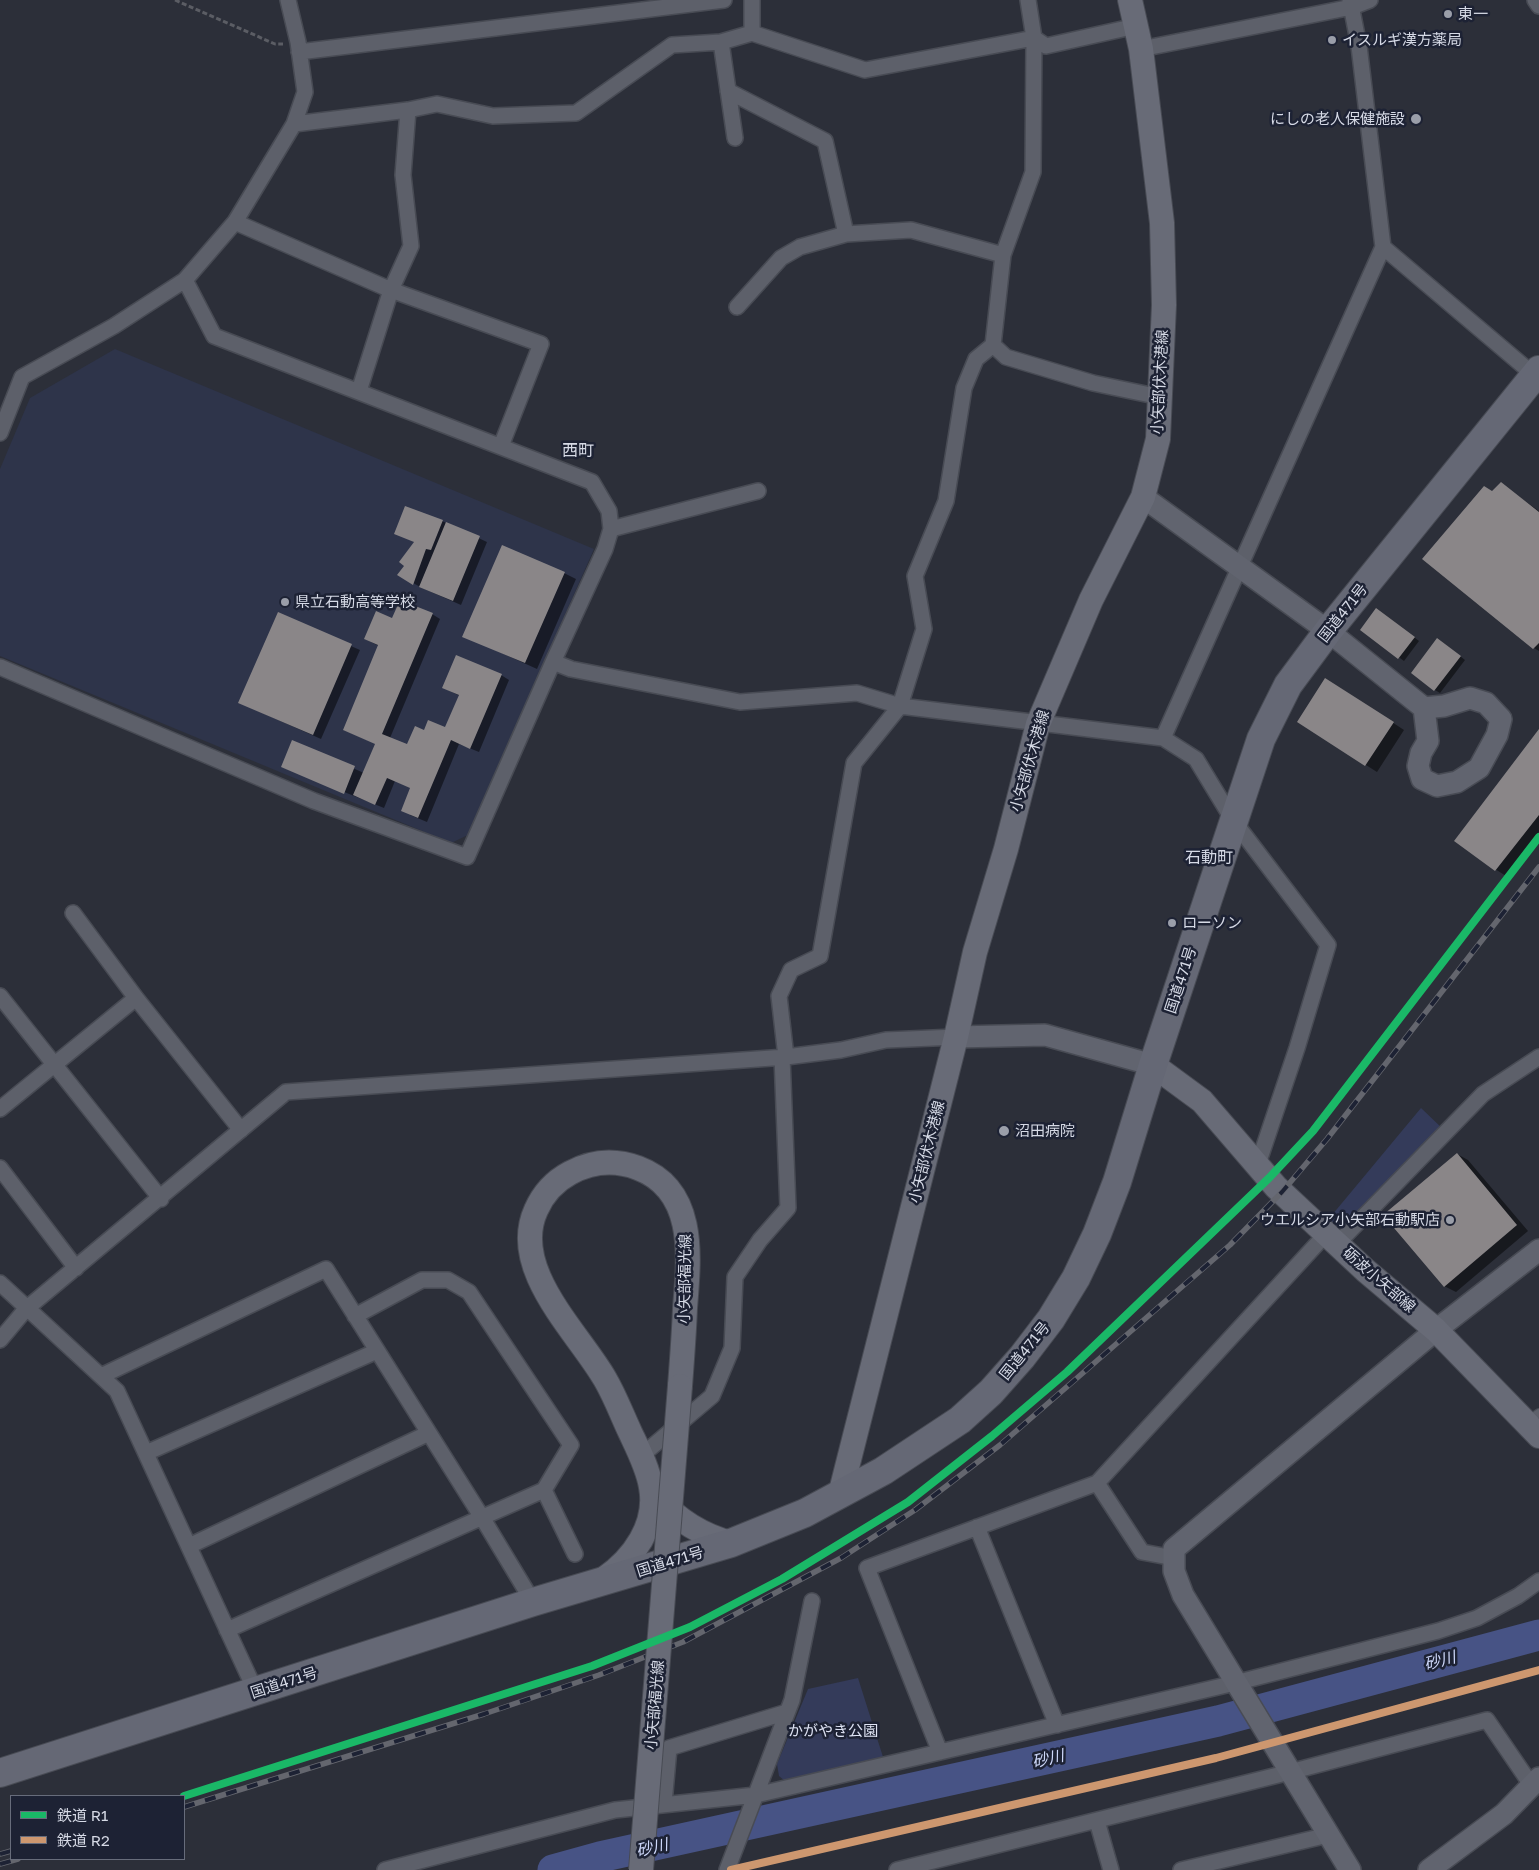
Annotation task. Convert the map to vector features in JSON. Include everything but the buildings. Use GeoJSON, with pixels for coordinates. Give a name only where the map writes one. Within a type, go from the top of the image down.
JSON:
{"type":"FeatureCollection","features":[{"type":"Feature","properties":{"kind":"highway","name":"国道471号"},"geometry":{"type":"LineString","coordinates":[[0,1773],[533,1602],[731,1543],[805,1513],[840,1496],[922,1446],[960,1420],[1016,1364],[1051,1319],[1076,1278],[1097,1234],[1117,1182],[1153,1065],[1261,739],[1284,693],[1328,631],[1537,373]]}},
{"type":"Feature","properties":{"kind":"main road","name":"小矢部伏木港線"},"geometry":{"type":"LineString","coordinates":[[840,1496],[956,1037],[975,952],[1006,849],[1038,724],[1091,600],[1144,497],[1158,439],[1164,305],[1162,223],[1138,38],[1130,0]]}},
{"type":"Feature","properties":{"kind":"main road","name":"砺波小矢部線"},"geometry":{"type":"LineString","coordinates":[[1153,1065],[1202,1101],[1276,1187],[1331,1239],[1436,1330],[1535,1424]]}},
{"type":"Feature","properties":{"kind":"main road","name":"小矢部福光線"},"geometry":{"type":"LineString","coordinates":[[641,1870],[680,1386],[688,1244],[681,1211],[672,1195],[660,1182],[636,1167],[606,1162],[586,1166],[568,1174],[553,1185],[541,1200],[533,1218],[530,1237],[531,1254],[548,1295],[605,1379],[641,1456],[651,1487],[664,1504],[680,1518],[713,1538],[731,1543]]}},
{"type":"Feature","properties":{"kind":"main road","name":"小矢部福光線"},"geometry":{"type":"LineString","coordinates":[[594,1585],[615,1571],[631,1556],[641,1542],[650,1514],[651,1487]]}},
{"type":"Feature","properties":{"kind":"street"},"geometry":{"type":"LineString","coordinates":[[0,433],[22,378],[114,326],[185,280],[236,222],[294,124],[305,92],[299,47],[288,0]]}},
{"type":"Feature","properties":{"kind":"street"},"geometry":{"type":"LineString","coordinates":[[299,47],[724,0]]}},
{"type":"Feature","properties":{"kind":"street"},"geometry":{"type":"LineString","coordinates":[[752,0],[752,33]]}},
{"type":"Feature","properties":{"kind":"street"},"geometry":{"type":"LineString","coordinates":[[641,1456],[712,1396],[732,1348],[735,1278],[760,1240],[788,1208],[784,1057],[779,996],[791,970],[820,956],[854,763],[900,706],[924,629],[915,576],[946,501],[964,388],[976,359],[992,346],[1003,255],[1033,172],[1034,38],[1028,0]]}},
{"type":"Feature","properties":{"kind":"street"},"geometry":{"type":"LineString","coordinates":[[294,124],[408,110],[437,104],[494,116],[576,113],[672,45],[721,42],[752,33],[865,70],[1034,38],[1046,46],[1138,38],[1370,0]]}},
{"type":"Feature","properties":{"kind":"street"},"geometry":{"type":"LineString","coordinates":[[1536,0],[1539,6]]}},
{"type":"Feature","properties":{"kind":"street"},"geometry":{"type":"LineString","coordinates":[[1163,738],[1383,247],[1359,46],[1351,4]]}},
{"type":"Feature","properties":{"kind":"street"},"geometry":{"type":"LineString","coordinates":[[721,42],[735,138]]}},
{"type":"Feature","properties":{"kind":"street"},"geometry":{"type":"LineString","coordinates":[[728,91],[824,141],[846,234]]}},
{"type":"Feature","properties":{"kind":"street"},"geometry":{"type":"LineString","coordinates":[[358,391],[391,290],[411,246],[402,175],[408,110]]}},
{"type":"Feature","properties":{"kind":"street"},"geometry":{"type":"LineString","coordinates":[[236,222],[391,290],[542,344],[501,446]]}},
{"type":"Feature","properties":{"kind":"street"},"geometry":{"type":"LineString","coordinates":[[736,307],[781,258],[800,247],[846,234],[911,230],[1003,255]]}},
{"type":"Feature","properties":{"kind":"street"},"geometry":{"type":"LineString","coordinates":[[1383,247],[1537,373]]}},
{"type":"Feature","properties":{"kind":"street"},"geometry":{"type":"LineString","coordinates":[[0,667],[314,801],[468,857],[553,662],[605,549],[611,529],[608,511],[592,482],[214,336],[185,280]]}},
{"type":"Feature","properties":{"kind":"street"},"geometry":{"type":"LineString","coordinates":[[992,346],[1006,357],[1093,384],[1160,397]]}},
{"type":"Feature","properties":{"kind":"street"},"geometry":{"type":"LineString","coordinates":[[611,529],[758,491]]}},
{"type":"Feature","properties":{"kind":"street"},"geometry":{"type":"LineString","coordinates":[[1144,497],[1328,631],[1424,708],[1428,741],[1421,753],[1418,766],[1422,779],[1437,786],[1457,782],[1479,768],[1497,736],[1501,719],[1486,703],[1470,698],[1444,706],[1424,708]]}},
{"type":"Feature","properties":{"kind":"street"},"geometry":{"type":"LineString","coordinates":[[553,662],[571,669],[608,677],[740,702],[857,693],[900,706],[1163,738],[1196,759],[1234,820],[1328,945],[1292,1066],[1257,1167]]}},
{"type":"Feature","properties":{"kind":"street"},"geometry":{"type":"LineString","coordinates":[[73,913],[136,998],[241,1130]]}},
{"type":"Feature","properties":{"kind":"street"},"geometry":{"type":"LineString","coordinates":[[0,996],[161,1199]]}},
{"type":"Feature","properties":{"kind":"street"},"geometry":{"type":"LineString","coordinates":[[0,1109],[136,998]]}},
{"type":"Feature","properties":{"kind":"street"},"geometry":{"type":"LineString","coordinates":[[0,1340],[26,1309],[161,1199],[286,1092],[784,1057],[840,1050],[886,1040],[956,1037],[1045,1035],[1153,1065]]}},
{"type":"Feature","properties":{"kind":"street"},"geometry":{"type":"LineString","coordinates":[[940,1752],[867,1568],[1097,1483],[1331,1239],[1483,1094],[1539,1057]]}},
{"type":"Feature","properties":{"kind":"street"},"geometry":{"type":"LineString","coordinates":[[0,1168],[76,1268]]}},
{"type":"Feature","properties":{"kind":"street"},"geometry":{"type":"LineString","coordinates":[[1350,1870],[1183,1595],[1174,1571],[1174,1549],[1436,1330],[1539,1250]]}},
{"type":"Feature","properties":{"kind":"street"},"geometry":{"type":"LineString","coordinates":[[101,1376],[326,1269],[533,1602]]}},
{"type":"Feature","properties":{"kind":"street"},"geometry":{"type":"LineString","coordinates":[[227,1630],[483,1519],[544,1490],[571,1445],[469,1292],[448,1280],[422,1280],[355,1316]]}},
{"type":"Feature","properties":{"kind":"street"},"geometry":{"type":"LineString","coordinates":[[0,1283],[117,1391],[256,1692]]}},
{"type":"Feature","properties":{"kind":"street"},"geometry":{"type":"LineString","coordinates":[[146,1453],[377,1351]]}},
{"type":"Feature","properties":{"kind":"street"},"geometry":{"type":"LineString","coordinates":[[189,1546],[429,1433]]}},
{"type":"Feature","properties":{"kind":"street"},"geometry":{"type":"LineString","coordinates":[[1097,1483],[1142,1552],[1174,1558]]}},
{"type":"Feature","properties":{"kind":"street"},"geometry":{"type":"LineString","coordinates":[[544,1490],[575,1554]]}},
{"type":"Feature","properties":{"kind":"street"},"geometry":{"type":"LineString","coordinates":[[978,1527],[1057,1725]]}},
{"type":"Feature","properties":{"kind":"street"},"geometry":{"type":"LineString","coordinates":[[385,1870],[615,1810],[664,1803],[756,1795],[1235,1683],[1438,1632],[1477,1618],[1518,1596],[1539,1581]]}},
{"type":"Feature","properties":{"kind":"street"},"geometry":{"type":"LineString","coordinates":[[727,1870],[792,1700],[812,1601]]}},
{"type":"Feature","properties":{"kind":"street"},"geometry":{"type":"LineString","coordinates":[[664,1803],[669,1748],[787,1712]]}},
{"type":"Feature","properties":{"kind":"street"},"geometry":{"type":"LineString","coordinates":[[897,1870],[1290,1772],[1486,1720],[1535,1782],[1504,1814],[1428,1870]]}},
{"type":"Feature","properties":{"kind":"street"},"geometry":{"type":"LineString","coordinates":[[1097,1820],[1111,1870]]}},
{"type":"Feature","properties":{"kind":"street"},"geometry":{"type":"LineString","coordinates":[[1181,1870],[1328,1835]]}},
{"type":"Feature","properties":{"kind":"path"},"geometry":{"type":"LineString","coordinates":[[175,0],[275,44],[299,47]]}},
{"type":"Feature","properties":{"kind":"shaded area","name":"県立石動高等学校"},"geometry":{"type":"Polygon","coordinates":[[[115,349],[594,549],[468,835],[451,843],[0,656],[0,469],[30,398],[115,349]]]}},
{"type":"Feature","properties":{"kind":"green space"},"geometry":{"type":"Polygon","coordinates":[[[1421,1108],[1443,1129],[1348,1228],[1339,1231],[1327,1221],[1421,1108]]]}},
{"type":"Feature","properties":{"kind":"green space","name":"かがやき公園"},"geometry":{"type":"Polygon","coordinates":[[[858,1678],[883,1757],[785,1781],[779,1776],[777,1764],[808,1689],[858,1678]]]}},
{"type":"Feature","properties":{"kind":"waterway","name":"砂川"},"geometry":{"type":"LineString","coordinates":[[553,1870],[600,1857],[1218,1721],[1539,1635]]}},
{"type":"Feature","properties":{"kind":"railway"},"geometry":{"type":"LineString","coordinates":[[185,1796],[592,1666],[690,1627],[782,1579],[908,1502],[992,1436],[1067,1372],[1269,1178],[1313,1131],[1539,837]]}},
{"type":"Feature","properties":{"kind":"railway"},"geometry":{"type":"LineString","coordinates":[[185,1807],[484,1714],[599,1675],[683,1642],[841,1558],[915,1510],[1000,1445],[1230,1245],[1282,1192],[1327,1139],[1539,867]]}},
{"type":"Feature","properties":{"kind":"railway"},"geometry":{"type":"LineString","coordinates":[[0,1854],[10,1851]]}},
{"type":"Feature","properties":{"kind":"railway"},"geometry":{"type":"LineString","coordinates":[[0,1864],[14,1860]]}},
{"type":"Feature","properties":{"kind":"rail line","name":"R1"},"geometry":{"type":"LineString","coordinates":[[185,1796],[592,1666],[690,1627],[782,1579],[908,1502],[992,1436],[1067,1372],[1269,1178],[1313,1131],[1539,837]]}},
{"type":"Feature","properties":{"kind":"rail line","name":"R2"},"geometry":{"type":"LineString","coordinates":[[731,1870],[1216,1758],[1539,1670]]}},
{"type":"Feature","properties":{"kind":"place","name":"東一"},"geometry":{"type":"Point","coordinates":[1448,14]}},
{"type":"Feature","properties":{"kind":"place","name":"イスルギ漢方薬局"},"geometry":{"type":"Point","coordinates":[1332,40]}},
{"type":"Feature","properties":{"kind":"place","name":"にしの老人保健施設"},"geometry":{"type":"Point","coordinates":[1416,119]}},
{"type":"Feature","properties":{"kind":"place","name":"県立石動高等学校"},"geometry":{"type":"Point","coordinates":[285,602]}},
{"type":"Feature","properties":{"kind":"place","name":"ローソン"},"geometry":{"type":"Point","coordinates":[1172,923]}},
{"type":"Feature","properties":{"kind":"place","name":"沼田病院"},"geometry":{"type":"Point","coordinates":[1004,1131]}},
{"type":"Feature","properties":{"kind":"place","name":"ウエルシア小矢部石動駅店"},"geometry":{"type":"Point","coordinates":[1450,1220]}},
{"type":"Feature","properties":{"kind":"district","name":"西町"},"geometry":{"type":"Point","coordinates":[578,451]}},
{"type":"Feature","properties":{"kind":"district","name":"石動町"},"geometry":{"type":"Point","coordinates":[1209,858]}}]}
